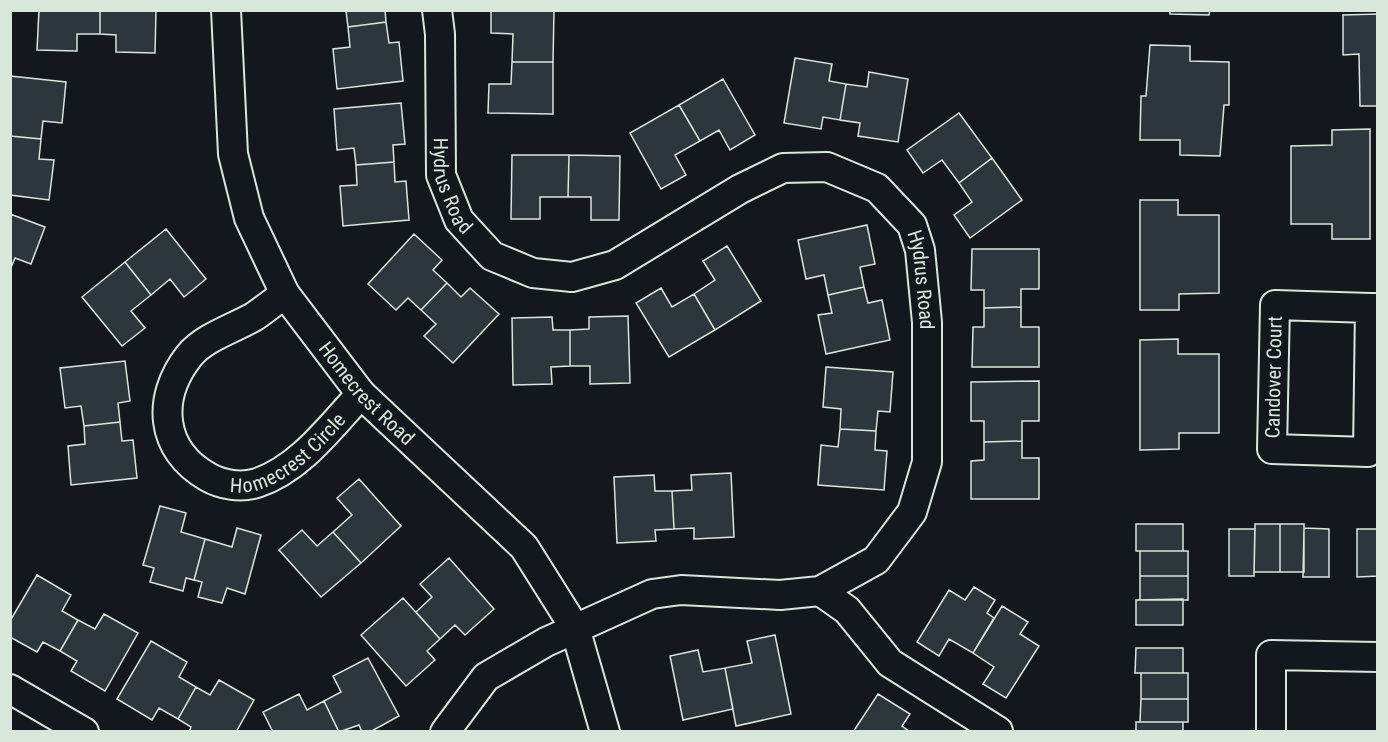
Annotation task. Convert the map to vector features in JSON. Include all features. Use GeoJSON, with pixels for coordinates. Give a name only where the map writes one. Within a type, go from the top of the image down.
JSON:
{"type":"FeatureCollection","features":[{"type":"Feature","properties":{"kind":"street","name":"Homecrest Road"},"geometry":{"type":"LineString","coordinates":[[225,10],[233,154],[249,218],[285,294],[361,394],[524,546],[575,628],[605,732]]}},
{"type":"Feature","properties":{"kind":"street","name":"Hydrus Road"},"geometry":{"type":"LineString","coordinates":[[437,10],[440,34],[441,175],[459,220],[492,256],[533,273],[572,277],[615,265],[740,189],[783,168],[827,166],[877,188],[912,225],[920,250],[927,322],[927,462],[912,512],[876,560],[820,591],[780,595],[681,590],[652,594],[575,628],[486,677],[445,732]]}},
{"type":"Feature","properties":{"kind":"street","name":"Homecrest Circle"},"geometry":{"type":"LineString","coordinates":[[285,294],[256,315],[205,343],[190,355],[180,371],[167,412],[169,432],[184,461],[205,476],[225,483],[246,484],[266,480],[289,466],[310,448],[361,394]]}},
{"type":"Feature","properties":{"kind":"street","name":"Candover Court"},"geometry":{"type":"LineString","coordinates":[[1275,305],[1374,308],[1368,452],[1272,449],[1275,305]]}},
{"type":"Feature","properties":{"kind":"street"},"geometry":{"type":"LineString","coordinates":[[820,591],[847,610],[867,638],[890,663],[998,731]]}},
{"type":"Feature","properties":{"kind":"street"},"geometry":{"type":"LineString","coordinates":[[1271,730],[1271,655],[1377,657]]}},
{"type":"Feature","properties":{"kind":"street"},"geometry":{"type":"LineString","coordinates":[[10,689],[84,732]]}},
{"type":"Feature","properties":{"kind":"building"},"geometry":{"type":"Polygon","coordinates":[[[39,10],[100,10],[100,34],[77,34],[77,51],[37,50],[39,10]]]}},
{"type":"Feature","properties":{"kind":"building"},"geometry":{"type":"Polygon","coordinates":[[[100,10],[156,10],[155,53],[116,52],[116,35],[100,34],[100,10]]]}},
{"type":"Feature","properties":{"kind":"building"},"geometry":{"type":"Polygon","coordinates":[[[329,10],[385,10],[386,22],[348,27],[346,11],[329,10]]]}},
{"type":"Feature","properties":{"kind":"building"},"geometry":{"type":"Polygon","coordinates":[[[491,10],[554,10],[553,62],[512,62],[513,34],[491,33],[491,10]]]}},
{"type":"Feature","properties":{"kind":"building"},"geometry":{"type":"Polygon","coordinates":[[[1170,10],[1210,10],[1209,15],[1170,14],[1170,10]]]}},
{"type":"Feature","properties":{"kind":"building"},"geometry":{"type":"Polygon","coordinates":[[[1378,14],[1378,106],[1360,106],[1359,54],[1343,55],[1343,15],[1378,14]]]}},
{"type":"Feature","properties":{"kind":"building"},"geometry":{"type":"Polygon","coordinates":[[[386,22],[389,43],[399,42],[403,81],[337,89],[333,49],[350,47],[348,27],[386,22]]]}},
{"type":"Feature","properties":{"kind":"building"},"geometry":{"type":"Polygon","coordinates":[[[1150,45],[1190,46],[1190,61],[1229,62],[1229,105],[1224,105],[1220,156],[1180,155],[1180,140],[1140,140],[1141,96],[1146,96],[1150,45]]]}},
{"type":"Feature","properties":{"kind":"building"},"geometry":{"type":"Polygon","coordinates":[[[795,58],[832,64],[829,81],[846,84],[840,120],[823,117],[821,129],[784,123],[795,58]]]}},
{"type":"Feature","properties":{"kind":"building"},"geometry":{"type":"Polygon","coordinates":[[[512,62],[553,62],[553,114],[488,113],[489,84],[511,84],[512,62]]]}},
{"type":"Feature","properties":{"kind":"building"},"geometry":{"type":"Polygon","coordinates":[[[869,72],[908,79],[898,142],[858,136],[860,123],[840,120],[846,84],[867,87],[869,72]]]}},
{"type":"Feature","properties":{"kind":"building"},"geometry":{"type":"Polygon","coordinates":[[[10,76],[66,82],[62,123],[43,121],[41,139],[10,136],[10,76]]]}},
{"type":"Feature","properties":{"kind":"building"},"geometry":{"type":"Polygon","coordinates":[[[723,79],[755,135],[730,150],[719,130],[700,141],[679,105],[723,79]]]}},
{"type":"Feature","properties":{"kind":"building"},"geometry":{"type":"Polygon","coordinates":[[[401,103],[405,144],[393,145],[394,162],[356,165],[354,148],[337,150],[334,109],[401,103]]]}},
{"type":"Feature","properties":{"kind":"building"},"geometry":{"type":"Polygon","coordinates":[[[679,105],[700,141],[675,155],[686,175],[661,189],[630,133],[679,105]]]}},
{"type":"Feature","properties":{"kind":"building"},"geometry":{"type":"Polygon","coordinates":[[[959,113],[992,158],[959,183],[942,160],[923,173],[907,150],[959,113]]]}},
{"type":"Feature","properties":{"kind":"building"},"geometry":{"type":"Polygon","coordinates":[[[1370,129],[1370,239],[1332,239],[1332,224],[1291,224],[1291,146],[1332,145],[1332,130],[1370,129]]]}},
{"type":"Feature","properties":{"kind":"building"},"geometry":{"type":"Polygon","coordinates":[[[10,136],[41,139],[39,159],[54,160],[49,200],[10,195],[10,136]]]}},
{"type":"Feature","properties":{"kind":"building"},"geometry":{"type":"Polygon","coordinates":[[[512,155],[569,155],[568,197],[540,197],[540,219],[511,219],[512,155]]]}},
{"type":"Feature","properties":{"kind":"building"},"geometry":{"type":"Polygon","coordinates":[[[569,155],[620,156],[619,220],[591,220],[591,197],[568,197],[569,155]]]}},
{"type":"Feature","properties":{"kind":"building"},"geometry":{"type":"Polygon","coordinates":[[[992,158],[1022,200],[970,238],[954,215],[972,202],[959,183],[992,158]]]}},
{"type":"Feature","properties":{"kind":"building"},"geometry":{"type":"Polygon","coordinates":[[[394,162],[395,182],[406,181],[409,220],[343,226],[340,186],[357,185],[356,165],[394,162]]]}},
{"type":"Feature","properties":{"kind":"building"},"geometry":{"type":"Polygon","coordinates":[[[1140,200],[1178,200],[1178,215],[1219,215],[1219,293],[1179,294],[1179,310],[1140,310],[1140,200]]]}},
{"type":"Feature","properties":{"kind":"building"},"geometry":{"type":"Polygon","coordinates":[[[10,214],[45,227],[31,264],[15,258],[10,270],[10,214]]]}},
{"type":"Feature","properties":{"kind":"building"},"geometry":{"type":"Polygon","coordinates":[[[867,225],[875,264],[860,267],[864,287],[828,295],[824,275],[806,279],[798,240],[867,225]]]}},
{"type":"Feature","properties":{"kind":"building"},"geometry":{"type":"Polygon","coordinates":[[[166,229],[206,279],[184,297],[170,279],[151,295],[125,262],[166,229]]]}},
{"type":"Feature","properties":{"kind":"building"},"geometry":{"type":"Polygon","coordinates":[[[414,234],[442,260],[433,270],[447,283],[421,310],[408,298],[396,310],[368,284],[414,234]]]}},
{"type":"Feature","properties":{"kind":"building"},"geometry":{"type":"Polygon","coordinates":[[[727,246],[761,301],[715,330],[694,294],[715,280],[703,261],[727,246]]]}},
{"type":"Feature","properties":{"kind":"building"},"geometry":{"type":"Polygon","coordinates":[[[972,249],[1039,249],[1039,289],[1021,289],[1021,307],[984,308],[984,290],[971,290],[972,249]]]}},
{"type":"Feature","properties":{"kind":"building"},"geometry":{"type":"Polygon","coordinates":[[[125,262],[151,295],[131,311],[145,328],[122,346],[82,297],[125,262]]]}},
{"type":"Feature","properties":{"kind":"building"},"geometry":{"type":"Polygon","coordinates":[[[447,283],[461,297],[470,288],[499,314],[453,363],[424,336],[436,324],[421,310],[447,283]]]}},
{"type":"Feature","properties":{"kind":"building"},"geometry":{"type":"Polygon","coordinates":[[[864,287],[868,303],[882,300],[890,340],[826,354],[818,315],[832,313],[828,295],[864,287]]]}},
{"type":"Feature","properties":{"kind":"building"},"geometry":{"type":"Polygon","coordinates":[[[661,288],[672,307],[694,294],[715,330],[669,357],[636,303],[661,288]]]}},
{"type":"Feature","properties":{"kind":"building"},"geometry":{"type":"Polygon","coordinates":[[[1021,307],[1021,327],[1039,327],[1039,367],[972,367],[973,327],[984,327],[984,308],[1021,307]]]}},
{"type":"Feature","properties":{"kind":"building"},"geometry":{"type":"Polygon","coordinates":[[[628,316],[630,383],[590,384],[590,366],[570,366],[570,330],[589,329],[589,317],[628,316]]]}},
{"type":"Feature","properties":{"kind":"building"},"geometry":{"type":"Polygon","coordinates":[[[552,317],[553,330],[570,330],[570,366],[551,367],[552,384],[513,385],[512,318],[552,317]]]}},
{"type":"Feature","properties":{"kind":"building"},"geometry":{"type":"Polygon","coordinates":[[[1178,339],[1178,354],[1219,354],[1219,433],[1179,433],[1179,449],[1140,450],[1140,340],[1178,339]]]}},
{"type":"Feature","properties":{"kind":"building"},"geometry":{"type":"Polygon","coordinates":[[[125,361],[130,401],[118,403],[120,422],[84,426],[81,406],[65,408],[60,368],[125,361]]]}},
{"type":"Feature","properties":{"kind":"building"},"geometry":{"type":"Polygon","coordinates":[[[826,367],[893,372],[890,412],[878,411],[876,431],[840,429],[841,409],[823,407],[826,367]]]}},
{"type":"Feature","properties":{"kind":"building"},"geometry":{"type":"Polygon","coordinates":[[[1039,381],[1039,421],[1022,421],[1022,441],[984,442],[984,421],[971,421],[971,382],[1039,381]]]}},
{"type":"Feature","properties":{"kind":"building"},"geometry":{"type":"Polygon","coordinates":[[[120,422],[122,441],[133,440],[137,478],[71,485],[68,446],[85,444],[84,426],[120,422]]]}},
{"type":"Feature","properties":{"kind":"building"},"geometry":{"type":"Polygon","coordinates":[[[840,429],[876,431],[875,450],[887,451],[884,490],[818,485],[821,445],[838,447],[840,429]]]}},
{"type":"Feature","properties":{"kind":"building"},"geometry":{"type":"Polygon","coordinates":[[[1022,441],[1022,458],[1039,458],[1039,499],[971,499],[971,461],[984,460],[984,442],[1022,441]]]}},
{"type":"Feature","properties":{"kind":"building"},"geometry":{"type":"Polygon","coordinates":[[[731,473],[734,537],[694,539],[694,528],[674,529],[672,491],[692,490],[691,475],[731,473]]]}},
{"type":"Feature","properties":{"kind":"building"},"geometry":{"type":"Polygon","coordinates":[[[654,475],[655,491],[672,491],[674,529],[655,530],[656,541],[617,543],[614,477],[654,475]]]}},
{"type":"Feature","properties":{"kind":"building"},"geometry":{"type":"Polygon","coordinates":[[[359,479],[401,526],[361,563],[333,532],[352,515],[337,498],[359,479]]]}},
{"type":"Feature","properties":{"kind":"building"},"geometry":{"type":"Polygon","coordinates":[[[160,506],[186,513],[181,532],[205,539],[194,580],[186,578],[183,591],[150,582],[154,568],[143,565],[160,506]]]}},
{"type":"Feature","properties":{"kind":"building"},"geometry":{"type":"Polygon","coordinates":[[[1136,524],[1183,524],[1183,551],[1136,551],[1136,524]]]}},
{"type":"Feature","properties":{"kind":"building"},"geometry":{"type":"Polygon","coordinates":[[[1255,524],[1280,524],[1280,572],[1254,572],[1255,524]]]}},
{"type":"Feature","properties":{"kind":"building"},"geometry":{"type":"Polygon","coordinates":[[[1280,524],[1304,524],[1304,572],[1280,572],[1280,524]]]}},
{"type":"Feature","properties":{"kind":"building"},"geometry":{"type":"Polygon","coordinates":[[[237,528],[261,535],[245,594],[227,588],[222,603],[198,597],[202,582],[194,580],[205,539],[232,547],[237,528]]]}},
{"type":"Feature","properties":{"kind":"building"},"geometry":{"type":"Polygon","coordinates":[[[1304,528],[1329,529],[1329,577],[1303,577],[1304,528]]]}},
{"type":"Feature","properties":{"kind":"building"},"geometry":{"type":"Polygon","coordinates":[[[1229,529],[1255,529],[1254,576],[1229,576],[1229,529]]]}},
{"type":"Feature","properties":{"kind":"building"},"geometry":{"type":"Polygon","coordinates":[[[1357,529],[1378,529],[1378,576],[1357,577],[1357,529]]]}},
{"type":"Feature","properties":{"kind":"building"},"geometry":{"type":"Polygon","coordinates":[[[302,530],[317,546],[333,532],[361,563],[321,597],[279,550],[302,530]]]}},
{"type":"Feature","properties":{"kind":"building"},"geometry":{"type":"Polygon","coordinates":[[[1140,551],[1188,551],[1188,576],[1140,576],[1140,551]]]}},
{"type":"Feature","properties":{"kind":"building"},"geometry":{"type":"Polygon","coordinates":[[[449,558],[494,609],[465,635],[455,625],[440,639],[416,612],[432,597],[420,584],[449,558]]]}},
{"type":"Feature","properties":{"kind":"building"},"geometry":{"type":"Polygon","coordinates":[[[37,575],[71,595],[62,611],[78,620],[60,651],[43,642],[37,652],[10,637],[10,621],[37,575]]]}},
{"type":"Feature","properties":{"kind":"building"},"geometry":{"type":"Polygon","coordinates":[[[1140,576],[1188,576],[1188,600],[1140,600],[1140,576]]]}},
{"type":"Feature","properties":{"kind":"building"},"geometry":{"type":"Polygon","coordinates":[[[974,587],[995,600],[987,613],[994,618],[973,653],[949,639],[939,656],[917,642],[949,590],[965,600],[974,587]]]}},
{"type":"Feature","properties":{"kind":"building"},"geometry":{"type":"Polygon","coordinates":[[[403,598],[440,639],[427,651],[435,660],[406,686],[361,635],[403,598]]]}},
{"type":"Feature","properties":{"kind":"building"},"geometry":{"type":"Polygon","coordinates":[[[1183,599],[1183,625],[1136,625],[1136,600],[1183,599]]]}},
{"type":"Feature","properties":{"kind":"building"},"geometry":{"type":"Polygon","coordinates":[[[1002,606],[1028,622],[1020,634],[1039,646],[1006,698],[983,684],[994,667],[973,653],[1002,606]]]}},
{"type":"Feature","properties":{"kind":"building"},"geometry":{"type":"Polygon","coordinates":[[[104,614],[138,633],[105,691],[71,671],[77,661],[60,651],[78,620],[95,629],[104,614]]]}},
{"type":"Feature","properties":{"kind":"building"},"geometry":{"type":"Polygon","coordinates":[[[775,635],[791,714],[736,726],[725,668],[752,663],[747,641],[775,635]]]}},
{"type":"Feature","properties":{"kind":"building"},"geometry":{"type":"Polygon","coordinates":[[[151,641],[187,662],[179,677],[196,687],[178,719],[159,708],[152,720],[117,699],[151,641]]]}},
{"type":"Feature","properties":{"kind":"building"},"geometry":{"type":"Polygon","coordinates":[[[1136,648],[1183,648],[1183,673],[1135,673],[1136,648]]]}},
{"type":"Feature","properties":{"kind":"building"},"geometry":{"type":"Polygon","coordinates":[[[698,650],[703,672],[725,668],[733,709],[683,720],[670,656],[698,650]]]}},
{"type":"Feature","properties":{"kind":"building"},"geometry":{"type":"Polygon","coordinates":[[[368,658],[399,716],[370,732],[362,732],[359,725],[339,732],[324,701],[341,692],[333,676],[368,658]]]}},
{"type":"Feature","properties":{"kind":"building"},"geometry":{"type":"Polygon","coordinates":[[[1141,673],[1188,673],[1188,699],[1141,699],[1141,673]]]}},
{"type":"Feature","properties":{"kind":"building"},"geometry":{"type":"Polygon","coordinates":[[[219,680],[254,700],[236,732],[189,732],[191,727],[178,719],[196,687],[210,695],[219,680]]]}},
{"type":"Feature","properties":{"kind":"building"},"geometry":{"type":"Polygon","coordinates":[[[299,694],[307,710],[324,701],[339,732],[273,732],[263,712],[299,694]]]}},
{"type":"Feature","properties":{"kind":"building"},"geometry":{"type":"Polygon","coordinates":[[[878,694],[910,714],[902,726],[910,732],[853,732],[878,694]]]}},
{"type":"Feature","properties":{"kind":"building"},"geometry":{"type":"Polygon","coordinates":[[[1141,699],[1188,699],[1188,722],[1140,722],[1141,699]]]}},
{"type":"Feature","properties":{"kind":"building"},"geometry":{"type":"Polygon","coordinates":[[[1136,722],[1183,722],[1183,732],[1136,732],[1136,722]]]}}]}
